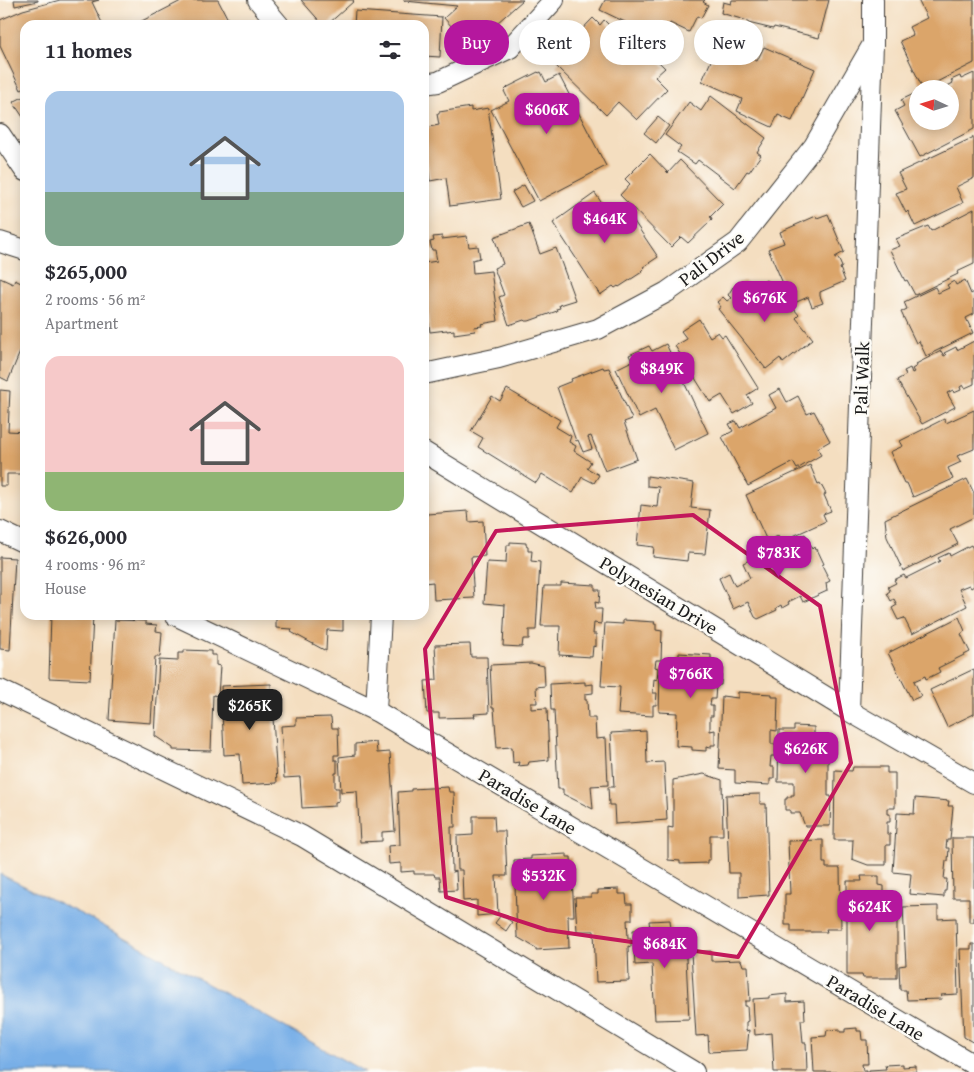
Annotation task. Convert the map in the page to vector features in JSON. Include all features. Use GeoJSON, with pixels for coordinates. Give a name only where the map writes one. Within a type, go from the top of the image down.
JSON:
{"type":"FeatureCollection","features":[{"type":"Feature","properties":{"kind":"lane"},"geometry":{"type":"LineString","coordinates":[[258,0],[275,20]]}},
{"type":"Feature","properties":{"kind":"lane"},"geometry":{"type":"LineString","coordinates":[[429,83],[438,82],[510,48],[554,0]]}},
{"type":"Feature","properties":{"kind":"lane"},"geometry":{"type":"LineString","coordinates":[[873,0],[873,44]]}},
{"type":"Feature","properties":{"kind":"lane","name":"Pali Drive"},"geometry":{"type":"LineString","coordinates":[[429,373],[499,358],[598,329],[667,292],[738,242],[814,146],[873,44]]}},
{"type":"Feature","properties":{"kind":"lane","name":"Pali Walk"},"geometry":{"type":"LineString","coordinates":[[849,711],[873,44]]}},
{"type":"Feature","properties":{"kind":"lane"},"geometry":{"type":"LineString","coordinates":[[0,134],[20,164]]}},
{"type":"Feature","properties":{"kind":"lane"},"geometry":{"type":"LineString","coordinates":[[0,242],[20,248]]}},
{"type":"Feature","properties":{"kind":"lane","name":"Polynesian Drive"},"geometry":{"type":"LineString","coordinates":[[429,455],[849,711],[974,782]]}},
{"type":"Feature","properties":{"kind":"lane"},"geometry":{"type":"LineString","coordinates":[[0,531],[20,541]]}},
{"type":"Feature","properties":{"kind":"lane","name":"Paradise Lane"},"geometry":{"type":"LineString","coordinates":[[186,620],[376,711],[974,1065]]}},
{"type":"Feature","properties":{"kind":"lane"},"geometry":{"type":"LineString","coordinates":[[376,711],[381,620]]}},
{"type":"Feature","properties":{"kind":"lane"},"geometry":{"type":"LineString","coordinates":[[0,690],[302,836],[694,1072]]}},
{"type":"Feature","properties":{"kind":"highlighted area"},"geometry":{"type":"Polygon","coordinates":[[[693,515],[820,606],[851,763],[738,957],[547,930],[446,897],[425,649],[496,531],[693,515]]]}},
{"type":"Feature","properties":{"kind":"water"},"geometry":{"type":"Polygon","coordinates":[[[0,874],[95,921],[365,1072],[0,1072],[0,874]]]}},
{"type":"Feature","properties":{"kind":"building"},"geometry":{"type":"Polygon","coordinates":[[[14,0],[38,0],[38,1],[15,6],[14,0]]]}},
{"type":"Feature","properties":{"kind":"building"},"geometry":{"type":"Polygon","coordinates":[[[60,0],[99,0],[92,2],[101,20],[20,20],[20,88],[0,46],[0,20],[23,10],[60,0]]]}},
{"type":"Feature","properties":{"kind":"building"},"geometry":{"type":"Polygon","coordinates":[[[183,0],[218,0],[228,20],[144,20],[183,0]]]}},
{"type":"Feature","properties":{"kind":"building"},"geometry":{"type":"Polygon","coordinates":[[[301,0],[354,1],[333,20],[319,20],[301,0]]]}},
{"type":"Feature","properties":{"kind":"building"},"geometry":{"type":"Polygon","coordinates":[[[523,0],[500,20],[446,20],[444,18],[457,6],[404,1],[523,0]]]}},
{"type":"Feature","properties":{"kind":"building"},"geometry":{"type":"Polygon","coordinates":[[[605,0],[705,0],[703,2],[708,5],[701,18],[697,16],[694,20],[689,32],[684,30],[684,20],[621,20],[600,10],[605,0]]]}},
{"type":"Feature","properties":{"kind":"building"},"geometry":{"type":"Polygon","coordinates":[[[732,0],[829,0],[819,38],[774,27],[773,29],[763,27],[763,20],[745,20],[721,13],[723,2],[731,4],[732,0]]]}},
{"type":"Feature","properties":{"kind":"building"},"geometry":{"type":"Polygon","coordinates":[[[918,0],[974,0],[974,63],[941,80],[919,80],[900,41],[913,35],[909,27],[927,18],[918,0]]]}},
{"type":"Feature","properties":{"kind":"building"},"geometry":{"type":"Polygon","coordinates":[[[355,11],[442,17],[440,57],[429,56],[429,20],[354,20],[355,11]]]}},
{"type":"Feature","properties":{"kind":"building"},"geometry":{"type":"Polygon","coordinates":[[[593,18],[600,25],[600,65],[662,65],[665,68],[655,77],[667,89],[637,120],[618,102],[606,115],[556,66],[590,65],[590,21],[593,18]]]}},
{"type":"Feature","properties":{"kind":"building"},"geometry":{"type":"Polygon","coordinates":[[[764,47],[815,69],[792,121],[778,115],[772,127],[737,111],[742,99],[702,81],[709,65],[763,65],[764,47]]]}},
{"type":"Feature","properties":{"kind":"building"},"geometry":{"type":"Polygon","coordinates":[[[541,72],[546,82],[559,75],[606,166],[539,201],[491,110],[509,101],[504,91],[508,87],[541,72]]]}},
{"type":"Feature","properties":{"kind":"building"},"geometry":{"type":"Polygon","coordinates":[[[974,73],[974,129],[920,157],[895,111],[904,106],[901,100],[909,96],[909,130],[959,130],[959,80],[951,80],[960,76],[961,79],[974,73]]]}},
{"type":"Feature","properties":{"kind":"building"},"geometry":{"type":"Polygon","coordinates":[[[711,96],[766,138],[757,152],[761,155],[735,188],[698,160],[695,164],[677,152],[681,147],[665,135],[689,102],[701,111],[711,96]]]}},
{"type":"Feature","properties":{"kind":"building"},"geometry":{"type":"Polygon","coordinates":[[[20,98],[20,112],[13,102],[20,98]]]}},
{"type":"Feature","properties":{"kind":"building"},"geometry":{"type":"Polygon","coordinates":[[[471,107],[471,111],[488,108],[501,199],[450,206],[446,178],[430,181],[429,127],[439,125],[437,114],[439,112],[471,107]]]}},
{"type":"Feature","properties":{"kind":"building"},"geometry":{"type":"Polygon","coordinates":[[[658,117],[669,126],[656,143],[644,133],[658,117]]]}},
{"type":"Feature","properties":{"kind":"building"},"geometry":{"type":"Polygon","coordinates":[[[974,137],[974,178],[956,187],[963,203],[915,226],[896,193],[906,189],[898,173],[974,137]]]}},
{"type":"Feature","properties":{"kind":"building"},"geometry":{"type":"Polygon","coordinates":[[[650,154],[668,173],[680,160],[723,204],[710,217],[712,218],[711,221],[688,243],[681,237],[671,247],[620,195],[630,184],[625,179],[650,154]]]}},
{"type":"Feature","properties":{"kind":"building"},"geometry":{"type":"Polygon","coordinates":[[[524,185],[533,201],[521,207],[512,192],[524,185]]]}},
{"type":"Feature","properties":{"kind":"building"},"geometry":{"type":"Polygon","coordinates":[[[595,193],[611,217],[625,208],[658,257],[643,267],[642,272],[619,287],[615,288],[613,286],[600,295],[553,223],[595,193]]]}},
{"type":"Feature","properties":{"kind":"building"},"geometry":{"type":"Polygon","coordinates":[[[974,209],[974,264],[915,295],[907,280],[905,281],[890,250],[900,246],[896,239],[928,226],[931,231],[974,209]]]}},
{"type":"Feature","properties":{"kind":"building"},"geometry":{"type":"Polygon","coordinates":[[[828,214],[844,252],[835,257],[835,259],[838,258],[845,281],[820,292],[823,303],[812,307],[808,297],[792,304],[768,249],[784,243],[780,232],[816,216],[817,218],[828,214]]]}},
{"type":"Feature","properties":{"kind":"building"},"geometry":{"type":"Polygon","coordinates":[[[529,224],[540,254],[556,248],[575,300],[559,305],[560,308],[556,309],[557,311],[529,321],[524,320],[509,325],[499,297],[504,295],[494,268],[503,264],[494,237],[529,224]]]}},
{"type":"Feature","properties":{"kind":"building"},"geometry":{"type":"Polygon","coordinates":[[[442,236],[442,239],[467,236],[469,247],[478,246],[480,258],[472,260],[473,273],[491,271],[498,321],[474,327],[475,331],[454,334],[454,330],[430,332],[429,262],[437,261],[435,250],[432,250],[430,242],[434,241],[433,237],[442,236]]]}},
{"type":"Feature","properties":{"kind":"building"},"geometry":{"type":"Polygon","coordinates":[[[0,278],[13,284],[15,280],[20,282],[20,352],[8,381],[0,377],[0,278]]]}},
{"type":"Feature","properties":{"kind":"building"},"geometry":{"type":"Polygon","coordinates":[[[766,280],[792,312],[794,309],[799,315],[796,318],[813,339],[783,363],[780,358],[766,369],[718,309],[721,307],[717,302],[723,297],[727,301],[731,298],[728,295],[733,287],[736,291],[740,287],[737,283],[744,281],[752,291],[766,280]]]}},
{"type":"Feature","properties":{"kind":"building"},"geometry":{"type":"Polygon","coordinates":[[[965,280],[971,294],[974,292],[974,314],[966,318],[973,333],[926,356],[919,341],[916,343],[901,312],[907,309],[904,302],[935,287],[938,293],[949,288],[947,285],[954,281],[956,285],[965,280]]]}},
{"type":"Feature","properties":{"kind":"building"},"geometry":{"type":"Polygon","coordinates":[[[699,319],[710,337],[718,332],[722,337],[725,335],[758,388],[747,395],[752,403],[734,414],[722,395],[710,402],[675,346],[687,339],[681,331],[699,319]]]}},
{"type":"Feature","properties":{"kind":"building"},"geometry":{"type":"Polygon","coordinates":[[[974,341],[974,384],[965,388],[963,385],[960,387],[961,390],[954,393],[953,390],[947,393],[955,407],[922,424],[897,380],[906,375],[904,371],[910,368],[912,373],[914,372],[912,369],[917,366],[916,364],[941,351],[944,356],[946,355],[944,353],[956,347],[957,350],[974,341]]]}},
{"type":"Feature","properties":{"kind":"building"},"geometry":{"type":"Polygon","coordinates":[[[666,344],[708,433],[674,450],[655,410],[639,418],[616,369],[632,361],[629,355],[649,346],[652,351],[666,344]]]}},
{"type":"Feature","properties":{"kind":"building"},"geometry":{"type":"Polygon","coordinates":[[[603,367],[604,369],[609,368],[632,419],[624,422],[637,459],[605,471],[591,436],[588,437],[592,449],[583,452],[578,440],[576,441],[557,387],[572,381],[571,379],[603,367]]]}},
{"type":"Feature","properties":{"kind":"building"},"geometry":{"type":"Polygon","coordinates":[[[507,389],[560,420],[556,427],[571,436],[569,442],[576,446],[574,451],[591,462],[587,468],[599,475],[594,483],[582,477],[573,493],[542,474],[536,483],[478,447],[483,438],[471,431],[492,396],[500,401],[507,389]]]}},
{"type":"Feature","properties":{"kind":"building"},"geometry":{"type":"Polygon","coordinates":[[[780,389],[787,402],[798,396],[807,414],[814,411],[830,441],[818,448],[821,455],[797,469],[793,462],[748,486],[722,437],[733,431],[729,424],[736,421],[740,428],[776,408],[769,395],[780,389]]]}},
{"type":"Feature","properties":{"kind":"building"},"geometry":{"type":"Polygon","coordinates":[[[0,390],[10,391],[8,431],[20,432],[20,474],[7,474],[7,486],[0,486],[0,390]]]}},
{"type":"Feature","properties":{"kind":"building"},"geometry":{"type":"Polygon","coordinates":[[[974,410],[974,449],[957,456],[961,462],[948,468],[953,479],[913,497],[907,483],[904,483],[890,452],[903,446],[900,441],[944,419],[946,423],[974,410]]]}},
{"type":"Feature","properties":{"kind":"building"},"geometry":{"type":"Polygon","coordinates":[[[810,465],[818,484],[820,483],[826,494],[824,495],[831,511],[823,514],[826,521],[780,542],[778,536],[767,541],[746,495],[810,465]]]}},
{"type":"Feature","properties":{"kind":"building"},"geometry":{"type":"Polygon","coordinates":[[[647,476],[694,483],[691,508],[710,510],[705,554],[688,553],[687,561],[653,557],[654,547],[637,545],[641,505],[657,507],[659,487],[647,486],[647,476]]]}},
{"type":"Feature","properties":{"kind":"building"},"geometry":{"type":"Polygon","coordinates":[[[967,479],[974,493],[974,517],[950,529],[958,544],[903,571],[887,537],[885,519],[967,479]]]}},
{"type":"Feature","properties":{"kind":"building"},"geometry":{"type":"Polygon","coordinates":[[[468,511],[469,522],[483,521],[485,556],[471,557],[474,598],[434,600],[433,582],[429,582],[429,514],[468,511]]]}},
{"type":"Feature","properties":{"kind":"building"},"geometry":{"type":"Polygon","coordinates":[[[805,534],[812,549],[814,547],[815,550],[817,549],[824,564],[822,565],[830,581],[826,583],[827,591],[803,602],[800,596],[788,602],[789,604],[782,608],[781,605],[776,608],[777,610],[758,619],[755,617],[748,602],[733,609],[719,578],[729,573],[735,586],[750,578],[743,563],[805,534]]]}},
{"type":"Feature","properties":{"kind":"building"},"geometry":{"type":"Polygon","coordinates":[[[510,542],[526,543],[528,551],[532,551],[531,561],[540,562],[536,630],[529,630],[529,639],[523,639],[522,647],[503,646],[505,605],[484,603],[487,562],[506,563],[507,545],[510,545],[510,542]]]}},
{"type":"Feature","properties":{"kind":"building"},"geometry":{"type":"Polygon","coordinates":[[[971,545],[974,551],[974,586],[971,588],[969,585],[959,589],[967,606],[912,634],[904,618],[898,620],[892,608],[897,605],[894,599],[891,601],[887,593],[890,591],[888,587],[896,583],[894,580],[904,575],[906,578],[940,561],[938,558],[949,553],[950,556],[971,545]]]}},
{"type":"Feature","properties":{"kind":"building"},"geometry":{"type":"Polygon","coordinates":[[[0,557],[15,558],[10,650],[0,649],[0,557]]]}},
{"type":"Feature","properties":{"kind":"building"},"geometry":{"type":"Polygon","coordinates":[[[561,583],[595,585],[595,590],[600,590],[599,603],[595,602],[596,609],[602,609],[601,624],[594,623],[593,634],[596,634],[596,647],[593,646],[592,657],[559,655],[560,626],[541,626],[544,586],[561,586],[561,583]]]}},
{"type":"Feature","properties":{"kind":"building"},"geometry":{"type":"Polygon","coordinates":[[[959,617],[965,631],[961,634],[970,652],[938,668],[940,672],[926,679],[925,676],[914,681],[921,696],[912,700],[888,653],[959,617]]]}},
{"type":"Feature","properties":{"kind":"building"},"geometry":{"type":"Polygon","coordinates":[[[51,620],[93,620],[90,680],[49,678],[51,620]]]}},
{"type":"Feature","properties":{"kind":"building"},"geometry":{"type":"Polygon","coordinates":[[[115,620],[146,621],[146,624],[157,625],[156,631],[162,632],[160,657],[155,657],[151,723],[109,720],[115,620]]]}},
{"type":"Feature","properties":{"kind":"building"},"geometry":{"type":"Polygon","coordinates":[[[276,620],[343,620],[343,631],[327,630],[326,651],[291,632],[292,629],[276,628],[276,620]]]}},
{"type":"Feature","properties":{"kind":"building"},"geometry":{"type":"Polygon","coordinates":[[[623,620],[655,622],[656,630],[662,631],[661,660],[656,660],[655,667],[658,668],[657,680],[654,679],[653,693],[657,693],[656,705],[653,705],[653,716],[618,714],[620,687],[601,686],[605,623],[623,624],[623,620]]]}},
{"type":"Feature","properties":{"kind":"building"},"geometry":{"type":"Polygon","coordinates":[[[470,644],[471,657],[487,657],[489,713],[474,714],[475,717],[439,718],[439,713],[427,713],[425,681],[437,680],[435,645],[470,644]]]}},
{"type":"Feature","properties":{"kind":"building"},"geometry":{"type":"Polygon","coordinates":[[[184,650],[211,651],[211,655],[216,655],[216,665],[220,666],[218,696],[213,695],[211,751],[173,750],[173,748],[155,736],[159,660],[178,661],[178,653],[184,653],[184,650]]]}},
{"type":"Feature","properties":{"kind":"building"},"geometry":{"type":"Polygon","coordinates":[[[679,653],[711,655],[711,664],[722,664],[721,685],[716,685],[715,699],[711,699],[710,706],[713,706],[713,716],[710,716],[710,731],[715,730],[715,745],[711,745],[711,748],[706,747],[706,751],[692,750],[692,747],[676,746],[677,713],[659,712],[660,671],[677,671],[677,656],[679,657],[679,653]]]}},
{"type":"Feature","properties":{"kind":"building"},"geometry":{"type":"Polygon","coordinates":[[[531,663],[544,666],[545,686],[536,687],[537,703],[531,703],[531,709],[547,708],[549,760],[529,762],[528,765],[518,766],[519,762],[513,763],[512,747],[497,748],[494,708],[492,708],[490,665],[531,663]]]}},
{"type":"Feature","properties":{"kind":"building"},"geometry":{"type":"Polygon","coordinates":[[[974,669],[974,714],[947,727],[930,690],[974,669]]]}},
{"type":"Feature","properties":{"kind":"building"},"geometry":{"type":"Polygon","coordinates":[[[585,682],[585,685],[593,684],[593,693],[585,694],[588,718],[595,718],[596,739],[606,738],[608,785],[591,786],[593,809],[563,794],[563,789],[558,789],[554,710],[551,710],[550,684],[585,682]]]}},
{"type":"Feature","properties":{"kind":"building"},"geometry":{"type":"Polygon","coordinates":[[[271,684],[277,783],[242,785],[240,754],[224,755],[221,686],[271,684]]]}},
{"type":"Feature","properties":{"kind":"building"},"geometry":{"type":"Polygon","coordinates":[[[738,692],[772,694],[772,697],[778,697],[777,731],[771,730],[771,744],[776,744],[775,756],[771,756],[770,767],[774,767],[774,779],[770,779],[770,785],[735,783],[735,770],[719,769],[722,696],[738,698],[738,692]]]}},
{"type":"Feature","properties":{"kind":"building"},"geometry":{"type":"Polygon","coordinates":[[[331,717],[332,728],[338,728],[339,755],[334,755],[334,760],[337,760],[335,788],[339,788],[339,801],[335,802],[335,806],[302,808],[300,777],[284,778],[281,726],[296,725],[296,718],[331,717]]]}},
{"type":"Feature","properties":{"kind":"building"},"geometry":{"type":"Polygon","coordinates":[[[794,726],[814,727],[814,736],[828,736],[828,796],[831,796],[830,826],[805,826],[800,813],[790,813],[790,810],[785,810],[785,799],[794,795],[794,782],[778,782],[779,730],[794,730],[794,726]]]}},
{"type":"Feature","properties":{"kind":"building"},"geometry":{"type":"Polygon","coordinates":[[[646,731],[647,763],[664,762],[667,820],[615,824],[614,805],[609,805],[608,787],[614,787],[611,733],[646,731]]]}},
{"type":"Feature","properties":{"kind":"building"},"geometry":{"type":"Polygon","coordinates":[[[376,742],[377,753],[390,752],[395,831],[382,832],[382,841],[360,842],[357,791],[341,792],[339,757],[355,755],[355,744],[376,742]]]}},
{"type":"Feature","properties":{"kind":"building"},"geometry":{"type":"Polygon","coordinates":[[[853,767],[887,767],[887,773],[895,773],[895,808],[887,808],[887,814],[890,814],[890,822],[887,822],[887,834],[890,834],[890,845],[886,845],[886,865],[868,865],[852,859],[853,840],[834,840],[835,770],[852,771],[853,767]]]}},
{"type":"Feature","properties":{"kind":"building"},"geometry":{"type":"Polygon","coordinates":[[[704,774],[722,780],[723,835],[710,835],[710,860],[707,860],[707,863],[680,864],[680,861],[668,860],[668,827],[673,828],[673,780],[704,774]]]}},
{"type":"Feature","properties":{"kind":"building"},"geometry":{"type":"Polygon","coordinates":[[[448,787],[449,792],[454,792],[455,827],[451,827],[452,872],[456,871],[457,890],[441,891],[440,877],[435,877],[434,874],[414,874],[414,871],[401,872],[401,863],[389,864],[388,846],[400,845],[398,792],[411,791],[411,789],[448,787]]]}},
{"type":"Feature","properties":{"kind":"building"},"geometry":{"type":"Polygon","coordinates":[[[760,794],[760,804],[766,804],[769,895],[739,897],[739,873],[729,873],[726,795],[760,794]]]}},
{"type":"Feature","properties":{"kind":"building"},"geometry":{"type":"Polygon","coordinates":[[[915,798],[949,801],[948,806],[953,806],[950,840],[947,840],[946,848],[949,848],[944,879],[947,879],[944,897],[909,894],[911,874],[893,872],[897,813],[914,814],[915,798]]]}},
{"type":"Feature","properties":{"kind":"building"},"geometry":{"type":"Polygon","coordinates":[[[473,816],[494,816],[495,831],[505,831],[507,876],[496,876],[498,914],[477,916],[477,900],[463,901],[462,870],[458,870],[457,836],[473,835],[473,816]]]}},
{"type":"Feature","properties":{"kind":"building"},"geometry":{"type":"Polygon","coordinates":[[[952,838],[974,838],[974,922],[969,922],[969,898],[953,898],[952,838]]]}},
{"type":"Feature","properties":{"kind":"building"},"geometry":{"type":"Polygon","coordinates":[[[823,840],[823,863],[826,863],[826,868],[840,868],[841,929],[826,929],[827,932],[791,932],[791,925],[785,925],[785,894],[790,894],[788,841],[823,840]]]}},
{"type":"Feature","properties":{"kind":"building"},"geometry":{"type":"Polygon","coordinates":[[[567,854],[567,857],[571,857],[574,916],[568,916],[569,948],[536,950],[536,948],[517,937],[514,860],[531,859],[531,856],[567,854]]]}},
{"type":"Feature","properties":{"kind":"building"},"geometry":{"type":"Polygon","coordinates":[[[861,876],[879,876],[879,885],[884,886],[884,897],[879,897],[879,917],[897,916],[897,978],[863,978],[862,975],[847,975],[847,881],[862,881],[861,876]]]}},
{"type":"Feature","properties":{"kind":"building"},"geometry":{"type":"Polygon","coordinates":[[[619,889],[619,894],[626,894],[627,904],[632,904],[632,920],[627,920],[628,938],[631,938],[631,947],[628,946],[629,981],[596,982],[594,931],[577,931],[575,897],[591,897],[591,894],[598,894],[598,890],[619,889]]]}},
{"type":"Feature","properties":{"kind":"building"},"geometry":{"type":"Polygon","coordinates":[[[938,906],[938,919],[956,918],[958,994],[941,995],[942,999],[907,1000],[906,990],[900,990],[899,966],[906,965],[903,907],[938,906]]]}},
{"type":"Feature","properties":{"kind":"building"},"geometry":{"type":"Polygon","coordinates":[[[501,915],[512,922],[506,931],[495,923],[501,915]]]}},
{"type":"Feature","properties":{"kind":"building"},"geometry":{"type":"Polygon","coordinates":[[[670,920],[672,939],[685,938],[689,1019],[655,1020],[652,964],[635,965],[633,930],[650,929],[649,921],[670,920]]]}},
{"type":"Feature","properties":{"kind":"building"},"geometry":{"type":"Polygon","coordinates":[[[971,944],[974,944],[974,1043],[964,1037],[960,949],[971,949],[971,944]]]}},
{"type":"Feature","properties":{"kind":"building"},"geometry":{"type":"Polygon","coordinates":[[[711,951],[711,961],[741,960],[743,966],[748,966],[750,1001],[745,1001],[748,1021],[746,1022],[746,1031],[749,1030],[747,1050],[709,1052],[708,1035],[696,1036],[691,952],[711,951]]]}},
{"type":"Feature","properties":{"kind":"building"},"geometry":{"type":"Polygon","coordinates":[[[787,994],[787,1002],[804,1001],[805,1020],[801,1020],[803,1043],[806,1043],[807,1072],[774,1072],[772,1033],[755,1035],[753,999],[787,994]]]}},
{"type":"Feature","properties":{"kind":"building"},"geometry":{"type":"Polygon","coordinates":[[[857,1028],[857,1031],[861,1031],[862,1040],[867,1040],[868,1064],[862,1064],[863,1070],[867,1070],[867,1072],[814,1072],[812,1037],[826,1036],[827,1030],[840,1029],[840,1032],[845,1032],[845,1029],[857,1028]]]}},
{"type":"Feature","properties":{"kind":"building"},"geometry":{"type":"Polygon","coordinates":[[[903,1064],[903,1067],[916,1066],[916,1072],[869,1072],[869,1070],[886,1069],[885,1065],[903,1064]]]}}]}
